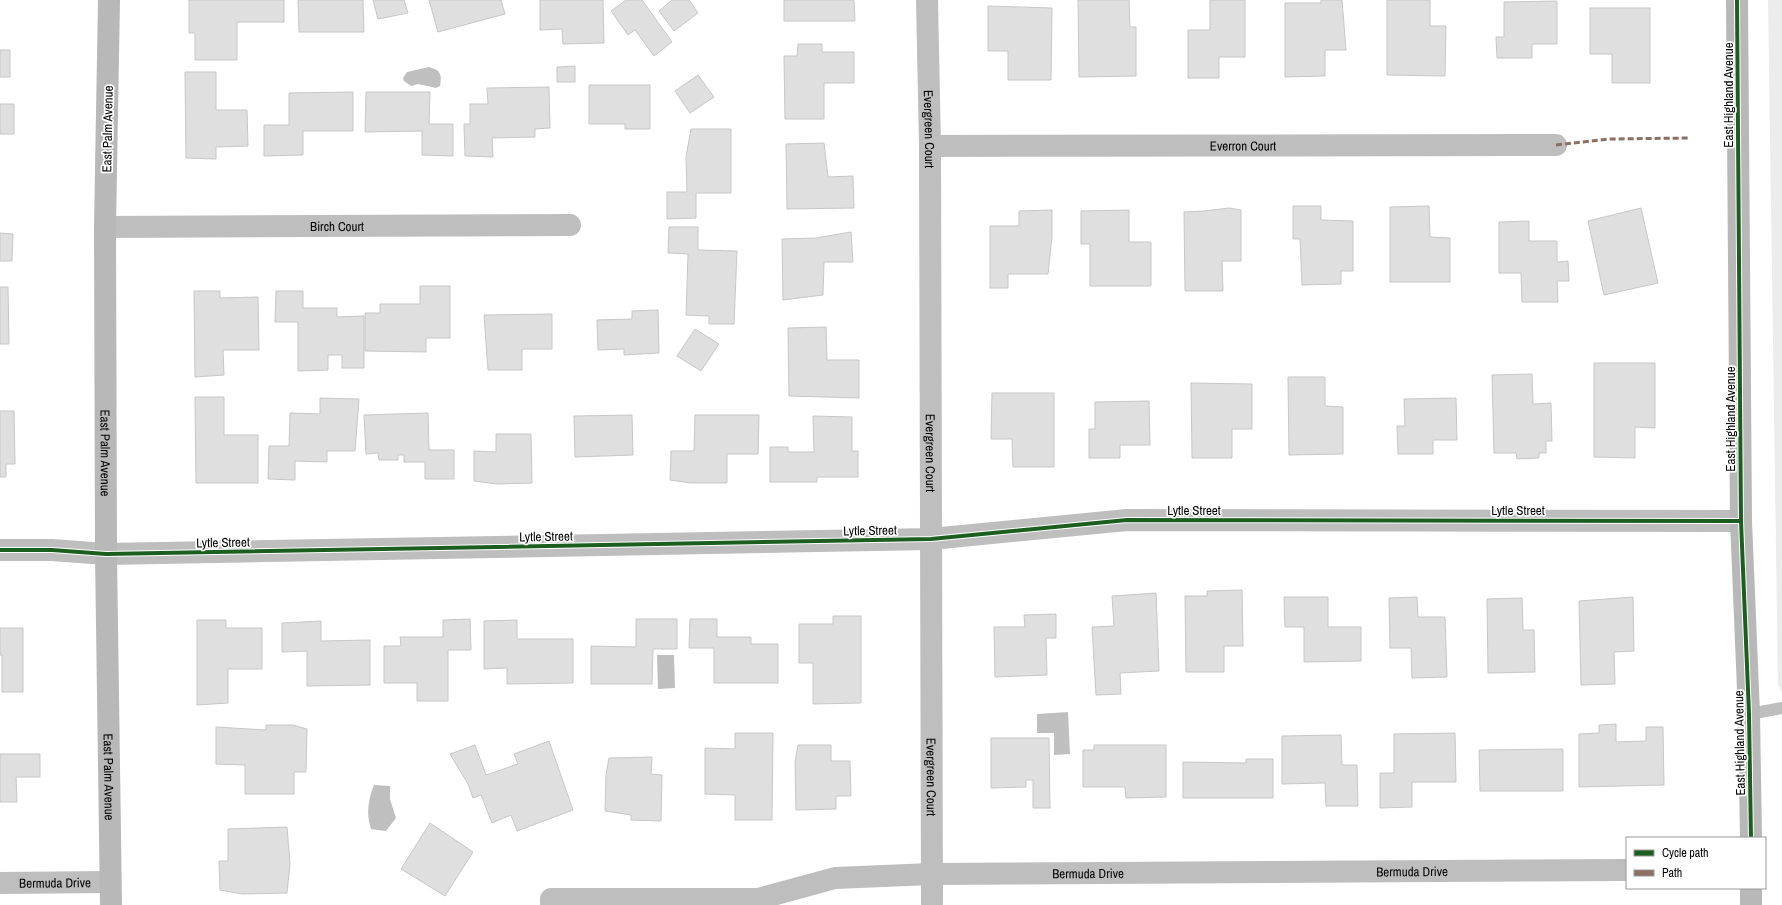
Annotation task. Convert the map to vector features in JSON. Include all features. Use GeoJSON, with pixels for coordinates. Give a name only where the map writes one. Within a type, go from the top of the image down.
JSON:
{"type":"FeatureCollection","features":[{"type":"Feature","properties":{"kind":"street","name":"East Palm Avenue"},"geometry":{"type":"LineString","coordinates":[[109,0],[105,227],[106,554],[111,905]]}},
{"type":"Feature","properties":{"kind":"street","name":"Evergreen Court"},"geometry":{"type":"LineString","coordinates":[[927,0],[930,146],[932,905]]}},
{"type":"Feature","properties":{"kind":"street","name":"East Highland Avenue"},"geometry":{"type":"LineString","coordinates":[[1737,0],[1740,521],[1750,714],[1751,837]]}},
{"type":"Feature","properties":{"kind":"street","name":"Everron Court"},"geometry":{"type":"LineString","coordinates":[[930,146],[1556,145]]}},
{"type":"Feature","properties":{"kind":"street","name":"Birch Court"},"geometry":{"type":"LineString","coordinates":[[105,227],[570,225]]}},
{"type":"Feature","properties":{"kind":"street","name":"Lytle Street"},"geometry":{"type":"LineString","coordinates":[[0,550],[52,550],[106,554],[931,539],[1127,520],[1740,521]]}},
{"type":"Feature","properties":{"kind":"street","name":"Bermuda Drive"},"geometry":{"type":"LineString","coordinates":[[551,902],[758,899],[835,878],[932,874],[1626,870]]}},
{"type":"Feature","properties":{"kind":"street","name":"Bermuda Drive"},"geometry":{"type":"LineString","coordinates":[[0,882],[110,882]]}},
{"type":"Feature","properties":{"kind":"street"},"geometry":{"type":"LineString","coordinates":[[1751,889],[1751,905]]}},
{"type":"Feature","properties":{"kind":"lane"},"geometry":{"type":"LineString","coordinates":[[1750,714],[1782,708]]}},
{"type":"Feature","properties":{"kind":"shaded area"},"geometry":{"type":"Polygon","coordinates":[[[1768,0],[1782,0],[1782,692],[1778,685],[1768,0]]]}},
{"type":"Feature","properties":{"kind":"shaded area"},"geometry":{"type":"Polygon","coordinates":[[[429,67],[438,71],[440,74],[440,86],[436,88],[418,84],[411,86],[404,81],[403,78],[407,72],[429,67]]]}},
{"type":"Feature","properties":{"kind":"shaded area"},"geometry":{"type":"Polygon","coordinates":[[[657,655],[674,655],[675,688],[658,689],[657,655]]]}},
{"type":"Feature","properties":{"kind":"shaded area"},"geometry":{"type":"Polygon","coordinates":[[[1068,712],[1070,754],[1054,755],[1054,733],[1037,733],[1037,714],[1068,712]]]}},
{"type":"Feature","properties":{"kind":"shaded area"},"geometry":{"type":"Polygon","coordinates":[[[374,785],[390,786],[390,799],[396,818],[386,831],[371,829],[369,823],[368,807],[374,785]]]}},
{"type":"Feature","properties":{"kind":"building"},"geometry":{"type":"Polygon","coordinates":[[[189,0],[284,0],[284,22],[237,22],[237,60],[195,60],[195,33],[189,33],[189,0]]]}},
{"type":"Feature","properties":{"kind":"building"},"geometry":{"type":"Polygon","coordinates":[[[298,0],[363,0],[364,32],[299,32],[298,0]]]}},
{"type":"Feature","properties":{"kind":"building"},"geometry":{"type":"Polygon","coordinates":[[[373,0],[404,0],[408,13],[378,19],[373,0]]]}},
{"type":"Feature","properties":{"kind":"building"},"geometry":{"type":"Polygon","coordinates":[[[429,0],[501,0],[505,14],[438,32],[429,0]]]}},
{"type":"Feature","properties":{"kind":"building"},"geometry":{"type":"Polygon","coordinates":[[[540,0],[603,0],[604,43],[563,44],[562,29],[540,30],[540,0]]]}},
{"type":"Feature","properties":{"kind":"building"},"geometry":{"type":"Polygon","coordinates":[[[626,0],[642,0],[672,42],[654,56],[635,30],[628,35],[611,11],[626,0]]]}},
{"type":"Feature","properties":{"kind":"building"},"geometry":{"type":"Polygon","coordinates":[[[672,0],[689,0],[698,13],[674,31],[659,11],[672,0]]]}},
{"type":"Feature","properties":{"kind":"building"},"geometry":{"type":"Polygon","coordinates":[[[784,0],[854,0],[855,21],[784,21],[784,0]]]}},
{"type":"Feature","properties":{"kind":"building"},"geometry":{"type":"Polygon","coordinates":[[[1078,0],[1129,0],[1130,27],[1136,27],[1136,76],[1079,77],[1078,0]]]}},
{"type":"Feature","properties":{"kind":"building"},"geometry":{"type":"Polygon","coordinates":[[[1210,0],[1245,0],[1245,57],[1219,57],[1219,78],[1188,78],[1188,30],[1210,30],[1210,0]]]}},
{"type":"Feature","properties":{"kind":"building"},"geometry":{"type":"Polygon","coordinates":[[[1321,0],[1342,0],[1346,50],[1325,50],[1325,76],[1285,77],[1285,3],[1321,3],[1321,0]]]}},
{"type":"Feature","properties":{"kind":"building"},"geometry":{"type":"Polygon","coordinates":[[[1387,0],[1430,0],[1430,26],[1446,26],[1445,76],[1387,75],[1387,0]]]}},
{"type":"Feature","properties":{"kind":"building"},"geometry":{"type":"Polygon","coordinates":[[[1557,1],[1557,44],[1532,44],[1532,58],[1497,58],[1496,37],[1504,37],[1504,2],[1557,1]]]}},
{"type":"Feature","properties":{"kind":"building"},"geometry":{"type":"Polygon","coordinates":[[[988,6],[1052,8],[1051,80],[1008,80],[1008,51],[988,51],[988,6]]]}},
{"type":"Feature","properties":{"kind":"building"},"geometry":{"type":"Polygon","coordinates":[[[1590,8],[1650,8],[1650,83],[1612,83],[1612,54],[1590,54],[1590,8]]]}},
{"type":"Feature","properties":{"kind":"building"},"geometry":{"type":"Polygon","coordinates":[[[798,44],[822,44],[822,52],[854,52],[854,83],[824,83],[824,119],[785,119],[784,56],[797,56],[798,44]]]}},
{"type":"Feature","properties":{"kind":"building"},"geometry":{"type":"Polygon","coordinates":[[[0,50],[10,50],[10,77],[0,77],[0,50]]]}},
{"type":"Feature","properties":{"kind":"building"},"geometry":{"type":"Polygon","coordinates":[[[575,66],[575,82],[557,82],[557,67],[575,66]]]}},
{"type":"Feature","properties":{"kind":"building"},"geometry":{"type":"Polygon","coordinates":[[[185,72],[216,72],[216,110],[247,110],[248,146],[216,147],[216,159],[186,158],[185,72]]]}},
{"type":"Feature","properties":{"kind":"building"},"geometry":{"type":"Polygon","coordinates":[[[698,75],[714,97],[690,113],[675,91],[698,75]]]}},
{"type":"Feature","properties":{"kind":"building"},"geometry":{"type":"Polygon","coordinates":[[[589,85],[650,85],[650,129],[625,129],[625,124],[589,124],[589,85]]]}},
{"type":"Feature","properties":{"kind":"building"},"geometry":{"type":"Polygon","coordinates":[[[549,87],[550,128],[535,129],[535,137],[492,138],[493,157],[465,156],[464,124],[470,124],[470,104],[488,104],[487,88],[549,87]]]}},
{"type":"Feature","properties":{"kind":"building"},"geometry":{"type":"Polygon","coordinates":[[[353,92],[353,131],[303,131],[303,155],[264,156],[264,125],[289,125],[289,93],[353,92]]]}},
{"type":"Feature","properties":{"kind":"building"},"geometry":{"type":"Polygon","coordinates":[[[366,92],[430,92],[429,124],[453,124],[453,156],[422,155],[422,131],[365,132],[366,92]]]}},
{"type":"Feature","properties":{"kind":"building"},"geometry":{"type":"Polygon","coordinates":[[[0,104],[14,104],[14,134],[0,134],[0,104]]]}},
{"type":"Feature","properties":{"kind":"building"},"geometry":{"type":"Polygon","coordinates":[[[691,129],[731,129],[731,193],[696,193],[696,218],[667,219],[667,192],[687,192],[686,157],[691,129]]]}},
{"type":"Feature","properties":{"kind":"building"},"geometry":{"type":"Polygon","coordinates":[[[824,143],[828,177],[853,176],[854,208],[787,209],[786,144],[824,143]]]}},
{"type":"Feature","properties":{"kind":"building"},"geometry":{"type":"Polygon","coordinates":[[[1293,206],[1321,206],[1321,220],[1353,221],[1353,271],[1341,271],[1341,284],[1302,285],[1300,239],[1293,239],[1293,206]]]}},
{"type":"Feature","properties":{"kind":"building"},"geometry":{"type":"Polygon","coordinates":[[[1429,206],[1430,237],[1450,238],[1450,282],[1390,282],[1390,207],[1429,206]]]}},
{"type":"Feature","properties":{"kind":"building"},"geometry":{"type":"Polygon","coordinates":[[[1229,208],[1241,210],[1241,261],[1222,261],[1223,291],[1185,291],[1184,212],[1229,208]]]}},
{"type":"Feature","properties":{"kind":"building"},"geometry":{"type":"Polygon","coordinates":[[[1641,208],[1658,283],[1604,295],[1588,221],[1641,208]]]}},
{"type":"Feature","properties":{"kind":"building"},"geometry":{"type":"Polygon","coordinates":[[[1052,210],[1052,237],[1048,274],[1008,274],[1008,288],[990,288],[990,226],[1019,226],[1019,211],[1052,210]]]}},
{"type":"Feature","properties":{"kind":"building"},"geometry":{"type":"Polygon","coordinates":[[[1129,210],[1129,242],[1151,242],[1151,286],[1090,286],[1090,244],[1081,244],[1081,211],[1129,210]]]}},
{"type":"Feature","properties":{"kind":"building"},"geometry":{"type":"Polygon","coordinates":[[[1529,221],[1529,241],[1557,241],[1557,262],[1568,261],[1569,281],[1557,281],[1558,302],[1522,302],[1521,273],[1499,273],[1499,222],[1529,221]]]}},
{"type":"Feature","properties":{"kind":"building"},"geometry":{"type":"Polygon","coordinates":[[[669,227],[698,227],[698,250],[737,251],[734,324],[709,324],[709,316],[686,315],[688,254],[668,253],[669,227]]]}},
{"type":"Feature","properties":{"kind":"building"},"geometry":{"type":"Polygon","coordinates":[[[851,232],[853,262],[824,262],[823,295],[783,300],[782,239],[816,238],[851,232]]]}},
{"type":"Feature","properties":{"kind":"building"},"geometry":{"type":"Polygon","coordinates":[[[0,233],[13,234],[12,261],[0,261],[0,233]]]}},
{"type":"Feature","properties":{"kind":"building"},"geometry":{"type":"Polygon","coordinates":[[[420,286],[450,286],[450,338],[426,338],[426,352],[365,351],[365,313],[380,313],[380,304],[420,304],[420,286]]]}},
{"type":"Feature","properties":{"kind":"building"},"geometry":{"type":"Polygon","coordinates":[[[0,287],[8,287],[9,344],[0,344],[0,287]]]}},
{"type":"Feature","properties":{"kind":"building"},"geometry":{"type":"Polygon","coordinates":[[[194,291],[220,291],[220,298],[258,297],[259,350],[223,350],[224,375],[195,377],[194,291]]]}},
{"type":"Feature","properties":{"kind":"building"},"geometry":{"type":"Polygon","coordinates":[[[276,291],[303,291],[303,308],[337,308],[337,317],[364,316],[364,368],[342,368],[342,355],[328,355],[328,370],[298,371],[298,322],[275,322],[276,291]]]}},
{"type":"Feature","properties":{"kind":"building"},"geometry":{"type":"Polygon","coordinates":[[[658,310],[659,353],[624,355],[624,349],[598,350],[597,320],[632,319],[632,311],[658,310]]]}},
{"type":"Feature","properties":{"kind":"building"},"geometry":{"type":"Polygon","coordinates":[[[552,314],[552,349],[522,349],[522,370],[488,370],[484,315],[552,314]]]}},
{"type":"Feature","properties":{"kind":"building"},"geometry":{"type":"Polygon","coordinates":[[[826,327],[827,360],[859,360],[859,398],[789,396],[788,328],[826,327]]]}},
{"type":"Feature","properties":{"kind":"building"},"geometry":{"type":"Polygon","coordinates":[[[695,329],[719,344],[701,371],[677,356],[695,329]]]}},
{"type":"Feature","properties":{"kind":"building"},"geometry":{"type":"Polygon","coordinates":[[[1594,363],[1655,363],[1655,428],[1635,427],[1635,458],[1594,457],[1594,363]]]}},
{"type":"Feature","properties":{"kind":"building"},"geometry":{"type":"Polygon","coordinates":[[[1532,374],[1533,404],[1551,403],[1552,441],[1546,441],[1546,453],[1539,453],[1539,458],[1517,459],[1516,453],[1494,453],[1492,375],[1532,374]]]}},
{"type":"Feature","properties":{"kind":"building"},"geometry":{"type":"Polygon","coordinates":[[[1288,377],[1325,377],[1325,406],[1343,407],[1343,454],[1289,455],[1288,377]]]}},
{"type":"Feature","properties":{"kind":"building"},"geometry":{"type":"Polygon","coordinates":[[[1191,383],[1252,384],[1252,429],[1232,429],[1232,458],[1192,458],[1191,383]]]}},
{"type":"Feature","properties":{"kind":"building"},"geometry":{"type":"Polygon","coordinates":[[[992,393],[1054,393],[1054,467],[1013,467],[1012,439],[991,439],[992,393]]]}},
{"type":"Feature","properties":{"kind":"building"},"geometry":{"type":"Polygon","coordinates":[[[195,397],[224,397],[224,435],[258,435],[258,483],[196,483],[195,397]]]}},
{"type":"Feature","properties":{"kind":"building"},"geometry":{"type":"Polygon","coordinates":[[[320,398],[359,399],[355,451],[327,451],[327,462],[295,461],[295,480],[268,479],[269,446],[289,446],[290,413],[320,414],[320,398]]]}},
{"type":"Feature","properties":{"kind":"building"},"geometry":{"type":"Polygon","coordinates":[[[1456,398],[1457,440],[1433,440],[1433,454],[1398,454],[1397,426],[1405,426],[1404,399],[1456,398]]]}},
{"type":"Feature","properties":{"kind":"building"},"geometry":{"type":"Polygon","coordinates":[[[1149,401],[1150,445],[1120,445],[1120,458],[1089,458],[1089,429],[1095,429],[1095,402],[1149,401]]]}},
{"type":"Feature","properties":{"kind":"building"},"geometry":{"type":"Polygon","coordinates":[[[0,411],[14,411],[15,464],[6,464],[6,477],[0,477],[0,411]]]}},
{"type":"Feature","properties":{"kind":"building"},"geometry":{"type":"Polygon","coordinates":[[[428,413],[429,450],[454,450],[454,479],[425,479],[425,462],[404,462],[404,455],[398,455],[398,460],[379,460],[378,453],[366,454],[364,415],[428,413]]]}},
{"type":"Feature","properties":{"kind":"building"},"geometry":{"type":"Polygon","coordinates":[[[632,415],[633,455],[575,457],[574,416],[632,415]]]}},
{"type":"Feature","properties":{"kind":"building"},"geometry":{"type":"Polygon","coordinates":[[[695,415],[759,415],[758,454],[727,454],[727,483],[691,483],[670,480],[671,451],[694,451],[695,415]]]}},
{"type":"Feature","properties":{"kind":"building"},"geometry":{"type":"Polygon","coordinates":[[[813,416],[852,417],[852,451],[858,451],[858,477],[817,477],[817,482],[770,482],[770,447],[788,447],[788,452],[814,452],[813,416]]]}},
{"type":"Feature","properties":{"kind":"building"},"geometry":{"type":"Polygon","coordinates":[[[496,434],[531,434],[532,483],[497,484],[474,481],[474,451],[496,452],[496,434]]]}},
{"type":"Feature","properties":{"kind":"building"},"geometry":{"type":"Polygon","coordinates":[[[1242,590],[1243,646],[1224,646],[1224,672],[1186,672],[1185,596],[1207,596],[1207,591],[1242,590]]]}},
{"type":"Feature","properties":{"kind":"building"},"geometry":{"type":"Polygon","coordinates":[[[1156,593],[1159,671],[1120,673],[1121,694],[1096,695],[1092,627],[1114,626],[1112,596],[1156,593]]]}},
{"type":"Feature","properties":{"kind":"building"},"geometry":{"type":"Polygon","coordinates":[[[1284,597],[1328,597],[1328,627],[1361,627],[1361,661],[1304,662],[1304,627],[1285,627],[1284,597]]]}},
{"type":"Feature","properties":{"kind":"building"},"geometry":{"type":"Polygon","coordinates":[[[1417,597],[1418,617],[1445,617],[1447,677],[1412,678],[1411,648],[1390,648],[1389,598],[1417,597]]]}},
{"type":"Feature","properties":{"kind":"building"},"geometry":{"type":"Polygon","coordinates":[[[1633,597],[1634,651],[1614,652],[1615,684],[1581,685],[1579,601],[1633,597]]]}},
{"type":"Feature","properties":{"kind":"building"},"geometry":{"type":"Polygon","coordinates":[[[1522,598],[1523,630],[1534,630],[1535,672],[1488,673],[1487,599],[1522,598]]]}},
{"type":"Feature","properties":{"kind":"building"},"geometry":{"type":"Polygon","coordinates":[[[1056,614],[1056,638],[1046,638],[1047,675],[995,677],[994,627],[1025,627],[1024,615],[1056,614]]]}},
{"type":"Feature","properties":{"kind":"building"},"geometry":{"type":"Polygon","coordinates":[[[833,616],[861,616],[861,703],[813,704],[813,663],[799,663],[799,624],[833,624],[833,616]]]}},
{"type":"Feature","properties":{"kind":"building"},"geometry":{"type":"Polygon","coordinates":[[[470,619],[471,650],[448,650],[448,701],[417,701],[417,683],[384,683],[384,646],[401,646],[400,637],[443,637],[443,620],[470,619]]]}},
{"type":"Feature","properties":{"kind":"building"},"geometry":{"type":"Polygon","coordinates":[[[636,619],[677,619],[677,649],[653,649],[652,684],[591,684],[591,646],[636,647],[636,619]]]}},
{"type":"Feature","properties":{"kind":"building"},"geometry":{"type":"Polygon","coordinates":[[[690,619],[717,619],[717,637],[751,637],[751,644],[778,644],[778,683],[714,683],[714,648],[689,648],[690,619]]]}},
{"type":"Feature","properties":{"kind":"building"},"geometry":{"type":"Polygon","coordinates":[[[197,620],[226,620],[226,628],[262,628],[262,669],[228,669],[228,703],[197,705],[197,620]]]}},
{"type":"Feature","properties":{"kind":"building"},"geometry":{"type":"Polygon","coordinates":[[[517,620],[517,639],[573,639],[573,683],[507,684],[507,668],[484,669],[484,621],[517,620]]]}},
{"type":"Feature","properties":{"kind":"building"},"geometry":{"type":"Polygon","coordinates":[[[321,621],[321,641],[370,640],[370,685],[307,686],[307,651],[282,652],[282,623],[321,621]]]}},
{"type":"Feature","properties":{"kind":"building"},"geometry":{"type":"Polygon","coordinates":[[[0,628],[23,628],[23,692],[2,692],[0,628]]]}},
{"type":"Feature","properties":{"kind":"building"},"geometry":{"type":"Polygon","coordinates":[[[1616,724],[1616,742],[1646,741],[1646,727],[1663,727],[1664,785],[1579,787],[1579,734],[1599,733],[1599,725],[1616,724]]]}},
{"type":"Feature","properties":{"kind":"building"},"geometry":{"type":"Polygon","coordinates":[[[266,725],[293,725],[307,729],[306,772],[294,772],[294,794],[245,794],[245,765],[216,764],[216,727],[266,730],[266,725]]]}},
{"type":"Feature","properties":{"kind":"building"},"geometry":{"type":"Polygon","coordinates":[[[735,733],[773,733],[772,820],[735,820],[735,795],[705,794],[705,748],[735,749],[735,733]]]}},
{"type":"Feature","properties":{"kind":"building"},"geometry":{"type":"Polygon","coordinates":[[[1455,733],[1456,782],[1412,782],[1412,807],[1380,808],[1380,773],[1394,773],[1394,734],[1455,733]]]}},
{"type":"Feature","properties":{"kind":"building"},"geometry":{"type":"Polygon","coordinates":[[[1341,735],[1342,765],[1357,765],[1358,806],[1326,806],[1325,783],[1282,784],[1282,736],[1341,735]]]}},
{"type":"Feature","properties":{"kind":"building"},"geometry":{"type":"Polygon","coordinates":[[[991,738],[1049,738],[1050,808],[1033,808],[1033,780],[1026,780],[1026,787],[991,788],[991,738]]]}},
{"type":"Feature","properties":{"kind":"building"},"geometry":{"type":"Polygon","coordinates":[[[549,741],[573,810],[517,831],[511,815],[492,823],[481,795],[473,798],[468,784],[450,754],[475,745],[486,775],[518,764],[514,754],[549,741]]]}},
{"type":"Feature","properties":{"kind":"building"},"geometry":{"type":"Polygon","coordinates":[[[798,745],[831,745],[831,761],[850,761],[851,796],[836,796],[836,809],[796,810],[795,762],[798,745]]]}},
{"type":"Feature","properties":{"kind":"building"},"geometry":{"type":"Polygon","coordinates":[[[1094,745],[1166,745],[1166,797],[1126,798],[1125,787],[1083,787],[1083,750],[1094,750],[1094,745]]]}},
{"type":"Feature","properties":{"kind":"building"},"geometry":{"type":"Polygon","coordinates":[[[1563,749],[1563,791],[1480,791],[1479,750],[1563,749]]]}},
{"type":"Feature","properties":{"kind":"building"},"geometry":{"type":"Polygon","coordinates":[[[0,754],[40,754],[40,777],[16,777],[17,802],[0,802],[0,754]]]}},
{"type":"Feature","properties":{"kind":"building"},"geometry":{"type":"Polygon","coordinates":[[[652,757],[651,774],[662,775],[661,821],[631,820],[631,815],[605,811],[606,775],[609,758],[652,757]]]}},
{"type":"Feature","properties":{"kind":"building"},"geometry":{"type":"Polygon","coordinates":[[[1246,759],[1273,759],[1273,798],[1183,798],[1183,762],[1246,763],[1246,759]]]}},
{"type":"Feature","properties":{"kind":"building"},"geometry":{"type":"Polygon","coordinates":[[[430,823],[473,852],[445,896],[401,869],[430,823]]]}},
{"type":"Feature","properties":{"kind":"building"},"geometry":{"type":"Polygon","coordinates":[[[287,827],[290,864],[287,893],[242,894],[220,890],[219,861],[228,861],[228,829],[287,827]]]}},
{"type":"Feature","properties":{"kind":"marked path"},"geometry":{"type":"LineString","coordinates":[[1556,145],[1609,139],[1690,138]]}},
{"type":"Feature","properties":{"kind":"cycle path"},"geometry":{"type":"LineString","coordinates":[[1737,0],[1741,521],[1749,714],[1751,837]]}},
{"type":"Feature","properties":{"kind":"cycle path"},"geometry":{"type":"LineString","coordinates":[[0,550],[52,550],[106,554],[931,539],[1127,520],[1741,521]]}}]}
